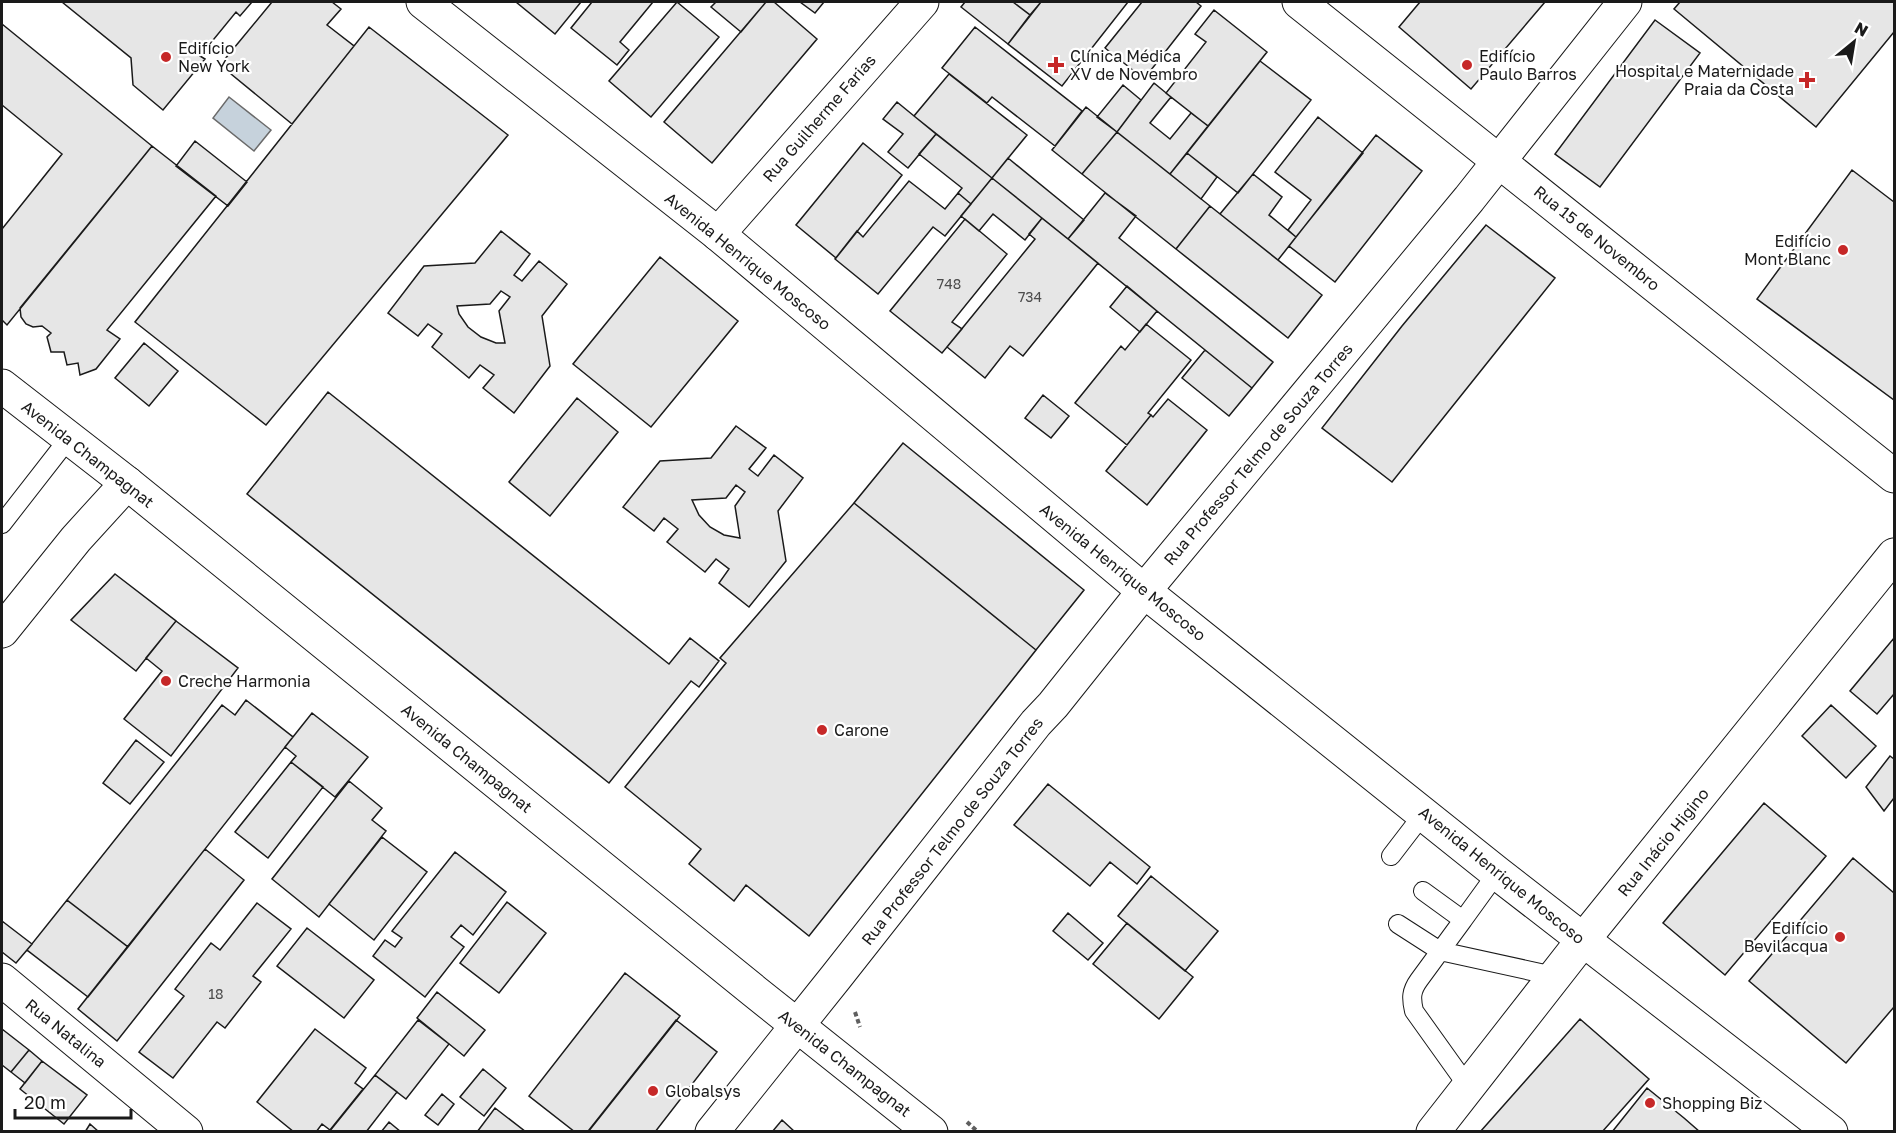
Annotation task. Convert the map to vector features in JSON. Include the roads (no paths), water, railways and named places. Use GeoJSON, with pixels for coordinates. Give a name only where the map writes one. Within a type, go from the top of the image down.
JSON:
{"type":"FeatureCollection","features":[{"type":"Feature","properties":{"kind":"street","name":"Avenida Henrique Moscoso"},"geometry":{"type":"LineString","coordinates":[[423,2],[718,234],[1144,591],[1497,873],[1831,1131]]}},
{"type":"Feature","properties":{"kind":"street","name":"Rua Guilherme Farias"},"geometry":{"type":"LineString","coordinates":[[718,234],[922,2]]}},
{"type":"Feature","properties":{"kind":"street","name":"Rua 15 de Novembro"},"geometry":{"type":"LineString","coordinates":[[1299,2],[1894,476]]}},
{"type":"Feature","properties":{"kind":"street","name":"Rua Professor Telmo de Souza Torres"},"geometry":{"type":"LineString","coordinates":[[712,1131],[1036,723],[1462,208],[1625,2]]}},
{"type":"Feature","properties":{"kind":"street","name":"Avenida Champagnat"},"geometry":{"type":"LineString","coordinates":[[2,386],[127,483],[931,1131]]}},
{"type":"Feature","properties":{"kind":"street"},"geometry":{"type":"LineString","coordinates":[[2,631],[76,538],[127,483]]}},
{"type":"Feature","properties":{"kind":"street","name":"Rua Inácio Higino"},"geometry":{"type":"LineString","coordinates":[[1433,1131],[1469,1088],[1554,976],[1894,555]]}},
{"type":"Feature","properties":{"kind":"street","name":"Rua Natalina"},"geometry":{"type":"LineString","coordinates":[[2,980],[186,1131]]}},
{"type":"Feature","properties":{"kind":"lane"},"geometry":{"type":"LineString","coordinates":[[2,524],[69,438]]}},
{"type":"Feature","properties":{"kind":"lane"},"geometry":{"type":"LineString","coordinates":[[1390,856],[1424,813]]}},
{"type":"Feature","properties":{"kind":"lane"},"geometry":{"type":"LineString","coordinates":[[1469,1088],[1414,1011],[1413,989],[1497,873]]}},
{"type":"Feature","properties":{"kind":"lane"},"geometry":{"type":"LineString","coordinates":[[1423,891],[1463,920]]}},
{"type":"Feature","properties":{"kind":"lane"},"geometry":{"type":"LineString","coordinates":[[1398,924],[1440,951],[1554,976]]}},
{"type":"Feature","properties":{"kind":"place","name":"Edifício New York"},"geometry":{"type":"Point","coordinates":[166,57]}},
{"type":"Feature","properties":{"kind":"place","name":"Clínica Médica XV de Novembro"},"geometry":{"type":"Point","coordinates":[1056,65]}},
{"type":"Feature","properties":{"kind":"place","name":"Edifício Paulo Barros"},"geometry":{"type":"Point","coordinates":[1467,65]}},
{"type":"Feature","properties":{"kind":"place","name":"Hospital e Maternidade Praia da Costa"},"geometry":{"type":"Point","coordinates":[1807,80]}},
{"type":"Feature","properties":{"kind":"place","name":"Edifício Mont Blanc"},"geometry":{"type":"Point","coordinates":[1843,250]}},
{"type":"Feature","properties":{"kind":"place","name":"Creche Harmonia"},"geometry":{"type":"Point","coordinates":[166,681]}},
{"type":"Feature","properties":{"kind":"place","name":"Carone"},"geometry":{"type":"Point","coordinates":[822,730]}},
{"type":"Feature","properties":{"kind":"place","name":"Edifício Bevilacqua"},"geometry":{"type":"Point","coordinates":[1840,937]}},
{"type":"Feature","properties":{"kind":"place","name":"Globalsys"},"geometry":{"type":"Point","coordinates":[653,1091]}},
{"type":"Feature","properties":{"kind":"place","name":"Shopping Biz"},"geometry":{"type":"Point","coordinates":[1650,1103]}}]}
